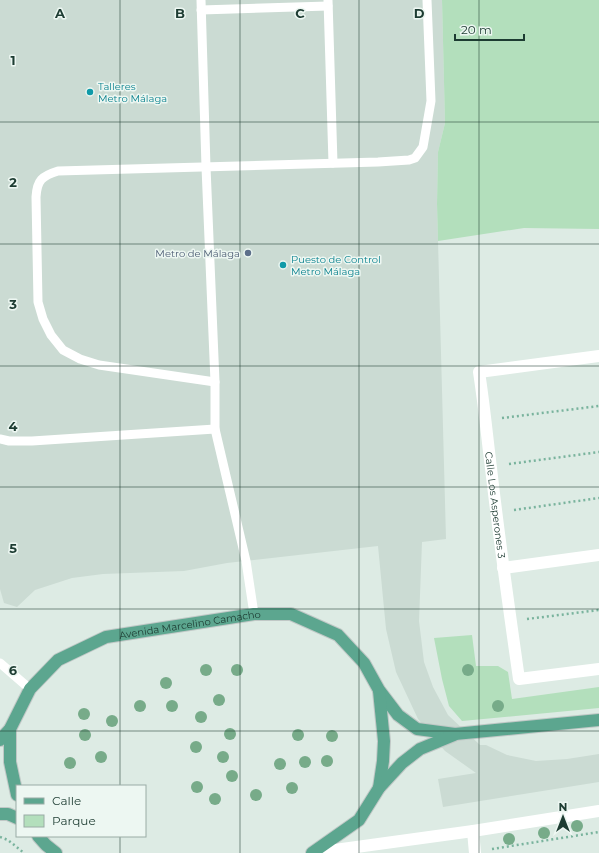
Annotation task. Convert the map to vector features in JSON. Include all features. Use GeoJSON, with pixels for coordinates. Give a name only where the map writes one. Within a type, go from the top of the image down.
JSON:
{"type":"FeatureCollection","features":[{"type":"Feature","properties":{"kind":"main road","name":"Avenida Marcelino Camacho"},"geometry":{"type":"LineString","coordinates":[[0,740],[10,729],[30,689],[58,660],[106,637],[254,614],[291,614],[338,635],[364,663],[379,690],[398,715],[417,729],[455,734],[599,720]]}},
{"type":"Feature","properties":{"kind":"main road","name":"Avenida Marcelino Camacho"},"geometry":{"type":"LineString","coordinates":[[379,690],[384,741],[379,788]]}},
{"type":"Feature","properties":{"kind":"main road","name":"Avenida Marcelino Camacho"},"geometry":{"type":"LineString","coordinates":[[10,729],[10,762],[16,790]]}},
{"type":"Feature","properties":{"kind":"main road","name":"Avenida Marcelino Camacho"},"geometry":{"type":"LineString","coordinates":[[312,853],[359,820],[379,788],[402,763],[420,750],[455,734]]}},
{"type":"Feature","properties":{"kind":"main road"},"geometry":{"type":"LineString","coordinates":[[0,814],[8,814],[16,818]]}},
{"type":"Feature","properties":{"kind":"main road"},"geometry":{"type":"LineString","coordinates":[[39,837],[46,846],[56,853]]}},
{"type":"Feature","properties":{"kind":"street","name":"Calle Los Asperones 3"},"geometry":{"type":"LineString","coordinates":[[599,356],[479,372],[503,568],[519,679],[599,669]]}},
{"type":"Feature","properties":{"kind":"street"},"geometry":{"type":"LineString","coordinates":[[503,568],[599,555]]}},
{"type":"Feature","properties":{"kind":"street"},"geometry":{"type":"LineString","coordinates":[[312,853],[473,831],[599,811]]}},
{"type":"Feature","properties":{"kind":"street"},"geometry":{"type":"LineString","coordinates":[[473,831],[475,852]]}},
{"type":"Feature","properties":{"kind":"lane"},"geometry":{"type":"LineString","coordinates":[[201,0],[215,382],[215,429],[246,561],[254,614]]}},
{"type":"Feature","properties":{"kind":"lane"},"geometry":{"type":"LineString","coordinates":[[215,382],[99,365],[80,359],[63,350],[51,336],[43,319],[38,302],[36,189],[40,180],[48,174],[58,171],[333,163],[409,160],[415,158],[420,154],[423,147],[431,101],[428,0]]}},
{"type":"Feature","properties":{"kind":"lane"},"geometry":{"type":"LineString","coordinates":[[201,10],[328,3],[333,163]]}},
{"type":"Feature","properties":{"kind":"lane"},"geometry":{"type":"LineString","coordinates":[[0,439],[32,442],[215,429]]}},
{"type":"Feature","properties":{"kind":"lane"},"geometry":{"type":"LineString","coordinates":[[0,663],[30,689]]}},
{"type":"Feature","properties":{"kind":"path"},"geometry":{"type":"LineString","coordinates":[[486,420],[599,406]]}},
{"type":"Feature","properties":{"kind":"path"},"geometry":{"type":"LineString","coordinates":[[490,466],[599,452]]}},
{"type":"Feature","properties":{"kind":"path"},"geometry":{"type":"LineString","coordinates":[[496,512],[599,498]]}},
{"type":"Feature","properties":{"kind":"path"},"geometry":{"type":"LineString","coordinates":[[511,622],[599,610]]}},
{"type":"Feature","properties":{"kind":"path"},"geometry":{"type":"LineString","coordinates":[[475,852],[599,832]]}},
{"type":"Feature","properties":{"kind":"path"},"geometry":{"type":"LineString","coordinates":[[0,836],[8,840],[24,853]]}},
{"type":"Feature","properties":{"kind":"shaded area"},"geometry":{"type":"Polygon","coordinates":[[[0,0],[442,0],[445,123],[438,152],[437,204],[446,539],[422,542],[419,621],[424,662],[433,687],[448,715],[480,745],[486,745],[507,755],[536,761],[567,759],[599,754],[599,782],[443,807],[438,779],[476,773],[445,751],[418,719],[396,672],[386,629],[378,546],[227,563],[184,571],[103,574],[72,578],[35,590],[17,607],[4,603],[0,589],[0,0]]]}},
{"type":"Feature","properties":{"kind":"green space"},"geometry":{"type":"Polygon","coordinates":[[[442,0],[599,0],[599,229],[524,228],[438,241],[438,152],[445,123],[442,0]]]}},
{"type":"Feature","properties":{"kind":"green space"},"geometry":{"type":"Polygon","coordinates":[[[472,635],[476,666],[498,666],[508,672],[512,699],[599,687],[599,708],[462,721],[449,706],[434,638],[472,635]]]}},
{"type":"Feature","properties":{"kind":"place","name":"Talleres Metro Málaga"},"geometry":{"type":"Point","coordinates":[90,92]}},
{"type":"Feature","properties":{"kind":"place","name":"Metro de Málaga"},"geometry":{"type":"Point","coordinates":[248,253]}},
{"type":"Feature","properties":{"kind":"place","name":"Puesto de Control Metro Málaga"},"geometry":{"type":"Point","coordinates":[283,265]}}]}
